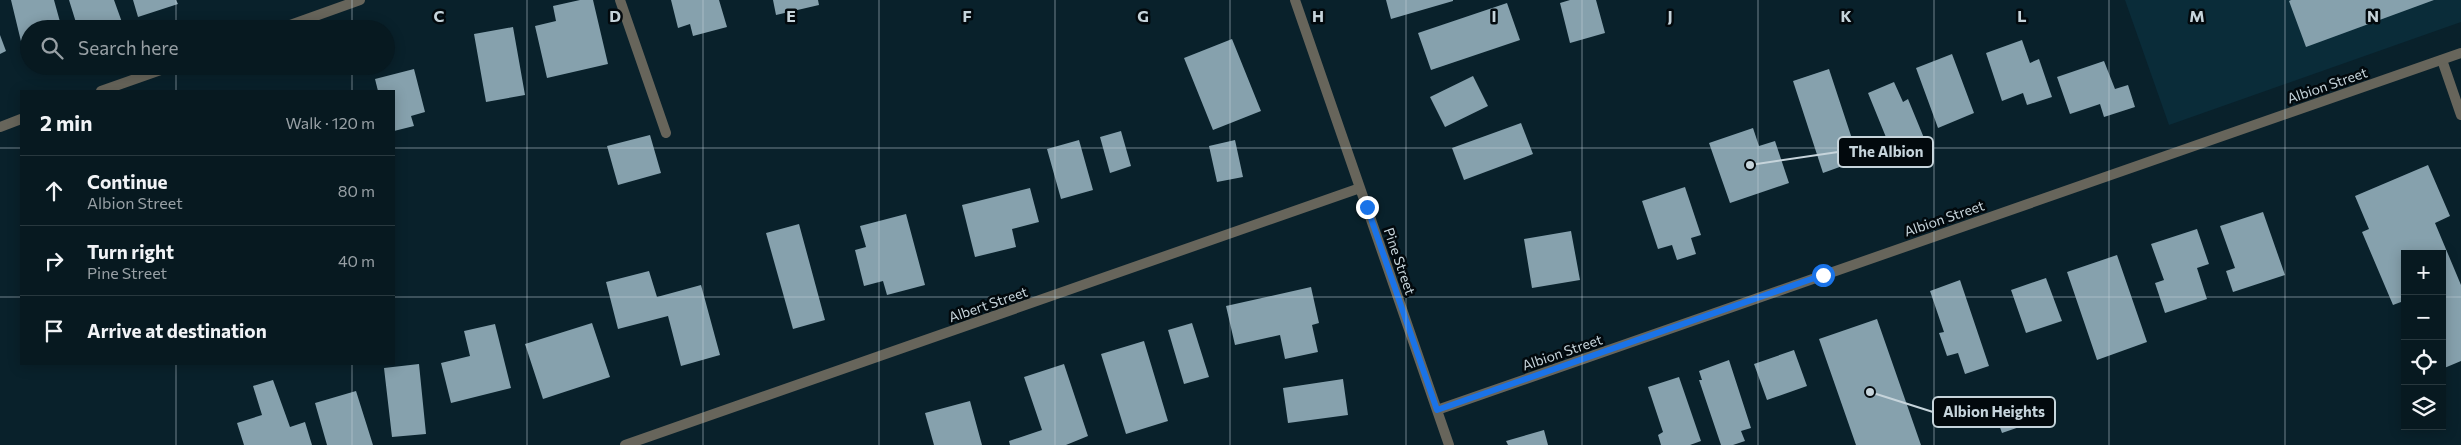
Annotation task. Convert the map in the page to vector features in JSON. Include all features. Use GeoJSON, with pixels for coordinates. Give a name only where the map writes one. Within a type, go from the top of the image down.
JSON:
{"type":"FeatureCollection","features":[{"type":"Feature","properties":{"kind":"street"},"geometry":{"type":"LineString","coordinates":[[304,20],[360,0]]}},
{"type":"Feature","properties":{"kind":"street"},"geometry":{"type":"LineString","coordinates":[[620,0],[666,133]]}},
{"type":"Feature","properties":{"kind":"street","name":"Pine Street"},"geometry":{"type":"LineString","coordinates":[[1295,0],[1449,445]]}},
{"type":"Feature","properties":{"kind":"street","name":"Albion Street"},"geometry":{"type":"LineString","coordinates":[[1437,410],[2461,53]]}},
{"type":"Feature","properties":{"kind":"street"},"geometry":{"type":"LineString","coordinates":[[2442,60],[2461,115]]}},
{"type":"Feature","properties":{"kind":"street"},"geometry":{"type":"LineString","coordinates":[[104,90],[146,75]]}},
{"type":"Feature","properties":{"kind":"street"},"geometry":{"type":"LineString","coordinates":[[0,127],[20,119]]}},
{"type":"Feature","properties":{"kind":"street","name":"Albert Street"},"geometry":{"type":"LineString","coordinates":[[625,445],[1360,188]]}},
{"type":"Feature","properties":{"kind":"shaded area"},"geometry":{"type":"Polygon","coordinates":[[[2125,0],[2461,0],[2461,22],[2169,125],[2125,0]]]}},
{"type":"Feature","properties":{"kind":"building"},"geometry":{"type":"Polygon","coordinates":[[[11,0],[54,0],[60,20],[20,20],[20,37],[11,0]]]}},
{"type":"Feature","properties":{"kind":"building"},"geometry":{"type":"Polygon","coordinates":[[[69,0],[114,0],[121,20],[75,20],[69,0]]]}},
{"type":"Feature","properties":{"kind":"building"},"geometry":{"type":"Polygon","coordinates":[[[133,0],[176,0],[178,4],[138,17],[133,0]]]}},
{"type":"Feature","properties":{"kind":"building"},"geometry":{"type":"Polygon","coordinates":[[[580,0],[593,0],[608,64],[547,78],[535,26],[556,21],[553,6],[580,0]]]}},
{"type":"Feature","properties":{"kind":"building"},"geometry":{"type":"Polygon","coordinates":[[[671,0],[719,0],[727,27],[693,36],[690,24],[678,28],[671,0]]]}},
{"type":"Feature","properties":{"kind":"building"},"geometry":{"type":"Polygon","coordinates":[[[773,0],[818,0],[819,5],[776,15],[773,0]]]}},
{"type":"Feature","properties":{"kind":"building"},"geometry":{"type":"Polygon","coordinates":[[[1386,0],[1453,0],[1453,1],[1391,19],[1386,0]]]}},
{"type":"Feature","properties":{"kind":"building"},"geometry":{"type":"Polygon","coordinates":[[[1570,0],[1596,0],[1605,33],[1570,43],[1560,3],[1570,0]]]}},
{"type":"Feature","properties":{"kind":"building"},"geometry":{"type":"Polygon","coordinates":[[[2434,0],[2306,47],[2289,1],[2434,0]]]}},
{"type":"Feature","properties":{"kind":"building"},"geometry":{"type":"Polygon","coordinates":[[[1507,3],[1520,40],[1431,70],[1418,33],[1507,3]]]}},
{"type":"Feature","properties":{"kind":"building"},"geometry":{"type":"Polygon","coordinates":[[[513,27],[525,95],[486,102],[474,34],[513,27]]]}},
{"type":"Feature","properties":{"kind":"building"},"geometry":{"type":"Polygon","coordinates":[[[0,35],[6,51],[0,54],[0,35]]]}},
{"type":"Feature","properties":{"kind":"building"},"geometry":{"type":"Polygon","coordinates":[[[1232,39],[1261,111],[1213,130],[1184,58],[1232,39]]]}},
{"type":"Feature","properties":{"kind":"building"},"geometry":{"type":"Polygon","coordinates":[[[2022,40],[2030,63],[2039,59],[2052,97],[2027,105],[2023,93],[2002,101],[1986,53],[2022,40]]]}},
{"type":"Feature","properties":{"kind":"building"},"geometry":{"type":"Polygon","coordinates":[[[1952,54],[1974,113],[1938,128],[1916,68],[1952,54]]]}},
{"type":"Feature","properties":{"kind":"building"},"geometry":{"type":"Polygon","coordinates":[[[2104,61],[2115,89],[2128,85],[2135,107],[2104,117],[2100,104],[2070,114],[2057,77],[2104,61]]]}},
{"type":"Feature","properties":{"kind":"building"},"geometry":{"type":"Polygon","coordinates":[[[414,69],[425,112],[411,116],[414,126],[395,131],[395,90],[378,90],[375,79],[414,69]]]}},
{"type":"Feature","properties":{"kind":"building"},"geometry":{"type":"Polygon","coordinates":[[[1829,69],[1859,160],[1823,173],[1793,81],[1829,69]]]}},
{"type":"Feature","properties":{"kind":"building"},"geometry":{"type":"Polygon","coordinates":[[[1473,76],[1488,106],[1445,127],[1430,97],[1473,76]]]}},
{"type":"Feature","properties":{"kind":"building"},"geometry":{"type":"Polygon","coordinates":[[[1894,82],[1903,102],[1908,99],[1924,138],[1892,152],[1868,93],[1894,82]]]}},
{"type":"Feature","properties":{"kind":"building"},"geometry":{"type":"Polygon","coordinates":[[[1521,123],[1533,154],[1464,180],[1452,148],[1521,123]]]}},
{"type":"Feature","properties":{"kind":"building"},"geometry":{"type":"Polygon","coordinates":[[[1753,128],[1759,146],[1775,141],[1789,183],[1730,203],[1709,143],[1753,128]]]}},
{"type":"Feature","properties":{"kind":"building"},"geometry":{"type":"Polygon","coordinates":[[[1121,131],[1131,166],[1110,173],[1100,137],[1121,131]]]}},
{"type":"Feature","properties":{"kind":"building"},"geometry":{"type":"Polygon","coordinates":[[[650,135],[661,173],[618,185],[607,146],[650,135]]]}},
{"type":"Feature","properties":{"kind":"building"},"geometry":{"type":"Polygon","coordinates":[[[1079,140],[1093,190],[1061,199],[1047,149],[1079,140]]]}},
{"type":"Feature","properties":{"kind":"building"},"geometry":{"type":"Polygon","coordinates":[[[1235,140],[1243,177],[1217,182],[1209,146],[1235,140]]]}},
{"type":"Feature","properties":{"kind":"building"},"geometry":{"type":"Polygon","coordinates":[[[2428,165],[2450,216],[2435,223],[2461,285],[2461,361],[2446,367],[2446,250],[2401,250],[2401,302],[2393,305],[2362,232],[2369,229],[2355,196],[2428,165]]]}},
{"type":"Feature","properties":{"kind":"building"},"geometry":{"type":"Polygon","coordinates":[[[1685,187],[1701,235],[1691,238],[1696,254],[1677,260],[1672,245],[1658,249],[1642,201],[1685,187]]]}},
{"type":"Feature","properties":{"kind":"building"},"geometry":{"type":"Polygon","coordinates":[[[1030,188],[1039,222],[1012,229],[1016,247],[975,257],[962,205],[1030,188]]]}},
{"type":"Feature","properties":{"kind":"building"},"geometry":{"type":"Polygon","coordinates":[[[2263,212],[2285,275],[2233,292],[2226,271],[2235,268],[2220,226],[2263,212]]]}},
{"type":"Feature","properties":{"kind":"building"},"geometry":{"type":"Polygon","coordinates":[[[906,214],[925,285],[887,295],[883,281],[864,286],[855,250],[866,247],[860,226],[906,214]]]}},
{"type":"Feature","properties":{"kind":"building"},"geometry":{"type":"Polygon","coordinates":[[[799,224],[825,320],[793,329],[766,233],[799,224]]]}},
{"type":"Feature","properties":{"kind":"building"},"geometry":{"type":"Polygon","coordinates":[[[2197,229],[2209,264],[2197,268],[2207,299],[2165,313],[2155,283],[2164,280],[2151,244],[2197,229]]]}},
{"type":"Feature","properties":{"kind":"building"},"geometry":{"type":"Polygon","coordinates":[[[1571,231],[1580,280],[1532,288],[1524,239],[1571,231]]]}},
{"type":"Feature","properties":{"kind":"building"},"geometry":{"type":"Polygon","coordinates":[[[2117,255],[2147,342],[2097,360],[2067,272],[2117,255]]]}},
{"type":"Feature","properties":{"kind":"building"},"geometry":{"type":"Polygon","coordinates":[[[649,271],[657,297],[701,285],[720,355],[681,366],[668,316],[618,329],[606,282],[649,271]]]}},
{"type":"Feature","properties":{"kind":"building"},"geometry":{"type":"Polygon","coordinates":[[[2046,278],[2062,321],[2026,333],[2011,290],[2046,278]]]}},
{"type":"Feature","properties":{"kind":"building"},"geometry":{"type":"Polygon","coordinates":[[[1960,280],[1989,366],[1965,374],[1958,353],[1947,356],[1939,333],[1944,332],[1930,291],[1960,280]]]}},
{"type":"Feature","properties":{"kind":"building"},"geometry":{"type":"Polygon","coordinates":[[[1311,287],[1319,323],[1312,325],[1318,352],[1285,359],[1280,335],[1235,345],[1226,306],[1311,287]]]}},
{"type":"Feature","properties":{"kind":"building"},"geometry":{"type":"Polygon","coordinates":[[[1877,319],[1921,445],[1856,445],[1819,339],[1877,319]]]}},
{"type":"Feature","properties":{"kind":"building"},"geometry":{"type":"Polygon","coordinates":[[[592,323],[610,377],[543,399],[525,344],[592,323]]]}},
{"type":"Feature","properties":{"kind":"building"},"geometry":{"type":"Polygon","coordinates":[[[1192,323],[1209,377],[1184,384],[1168,330],[1192,323]]]}},
{"type":"Feature","properties":{"kind":"building"},"geometry":{"type":"Polygon","coordinates":[[[495,324],[511,388],[451,403],[441,363],[470,356],[464,331],[495,324]]]}},
{"type":"Feature","properties":{"kind":"building"},"geometry":{"type":"Polygon","coordinates":[[[1144,341],[1168,421],[1126,434],[1101,354],[1144,341]]]}},
{"type":"Feature","properties":{"kind":"building"},"geometry":{"type":"Polygon","coordinates":[[[1794,350],[1807,386],[1767,400],[1754,364],[1794,350]]]}},
{"type":"Feature","properties":{"kind":"building"},"geometry":{"type":"Polygon","coordinates":[[[1729,360],[1751,428],[1741,431],[1745,441],[1733,445],[1721,445],[1699,380],[1702,380],[1699,371],[1729,360]]]}},
{"type":"Feature","properties":{"kind":"building"},"geometry":{"type":"Polygon","coordinates":[[[419,364],[426,434],[392,437],[384,368],[419,364]]]}},
{"type":"Feature","properties":{"kind":"building"},"geometry":{"type":"Polygon","coordinates":[[[1064,364],[1088,436],[1066,445],[1010,445],[1009,441],[1042,430],[1024,377],[1064,364]]]}},
{"type":"Feature","properties":{"kind":"building"},"geometry":{"type":"Polygon","coordinates":[[[1679,377],[1701,441],[1690,445],[1661,445],[1658,435],[1663,432],[1648,387],[1679,377]]]}},
{"type":"Feature","properties":{"kind":"building"},"geometry":{"type":"Polygon","coordinates":[[[1343,379],[1348,415],[1288,423],[1283,388],[1343,379]]]}},
{"type":"Feature","properties":{"kind":"building"},"geometry":{"type":"Polygon","coordinates":[[[273,380],[290,427],[305,422],[312,445],[244,445],[237,423],[262,415],[253,386],[273,380]]]}},
{"type":"Feature","properties":{"kind":"building"},"geometry":{"type":"Polygon","coordinates":[[[356,391],[373,445],[327,445],[315,403],[356,391]]]}},
{"type":"Feature","properties":{"kind":"building"},"geometry":{"type":"Polygon","coordinates":[[[2024,400],[2031,423],[2002,433],[1994,411],[2024,400]]]}},
{"type":"Feature","properties":{"kind":"building"},"geometry":{"type":"Polygon","coordinates":[[[970,401],[982,445],[934,445],[925,413],[970,401]]]}},
{"type":"Feature","properties":{"kind":"building"},"geometry":{"type":"Polygon","coordinates":[[[1544,430],[1548,445],[1508,445],[1506,441],[1544,430]]]}},
{"type":"Feature","properties":{"kind":"place","name":"The Albion"},"geometry":{"type":"Point","coordinates":[1750,165]}},
{"type":"Feature","properties":{"kind":"place","name":"Albion Heights"},"geometry":{"type":"Point","coordinates":[1870,392]}},
{"type":"Feature","properties":{"kind":"route"},"geometry":{"type":"LineString","coordinates":[[1367,207],[1437,410],[1823,275]]}}]}
